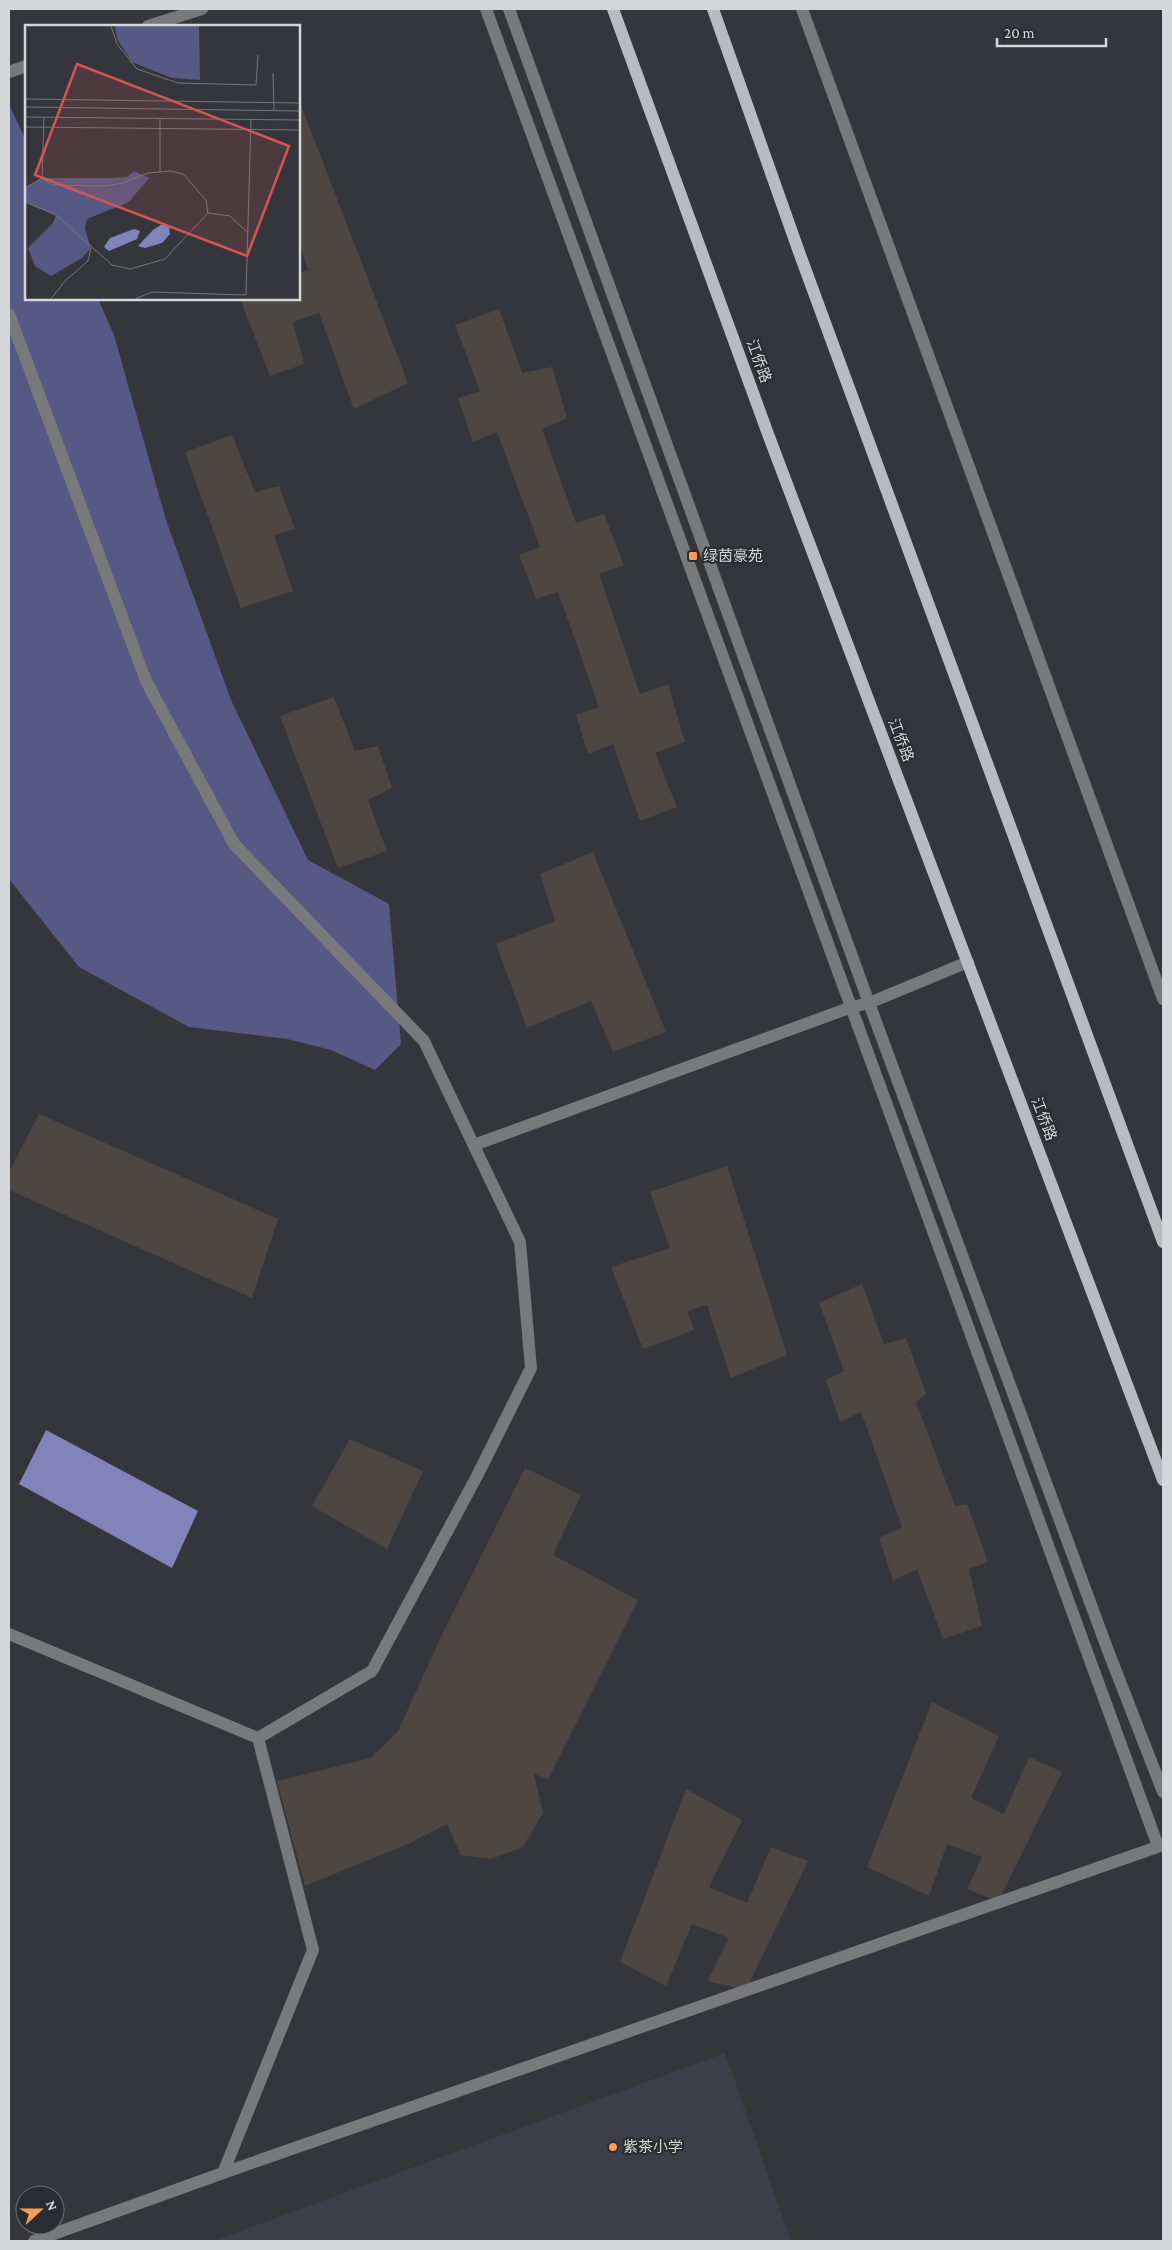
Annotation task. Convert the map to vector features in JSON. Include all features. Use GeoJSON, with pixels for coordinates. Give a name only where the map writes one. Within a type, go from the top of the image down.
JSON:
{"type":"FeatureCollection","features":[{"type":"Feature","properties":{"kind":"main road","name":"江侨路"},"geometry":{"type":"LineString","coordinates":[[613,9],[768,434],[1163,1480]]}},
{"type":"Feature","properties":{"kind":"main road"},"geometry":{"type":"LineString","coordinates":[[713,9],[799,252],[1163,1242]]}},
{"type":"Feature","properties":{"kind":"street"},"geometry":{"type":"LineString","coordinates":[[151,25],[202,9]]}},
{"type":"Feature","properties":{"kind":"street"},"geometry":{"type":"LineString","coordinates":[[34,2241],[223,2173],[1161,1846],[486,9]]}},
{"type":"Feature","properties":{"kind":"street"},"geometry":{"type":"LineString","coordinates":[[508,9],[869,1003],[1107,1648],[1163,1792]]}},
{"type":"Feature","properties":{"kind":"street"},"geometry":{"type":"LineString","coordinates":[[802,9],[1163,999]]}},
{"type":"Feature","properties":{"kind":"street"},"geometry":{"type":"LineString","coordinates":[[9,72],[25,66]]}},
{"type":"Feature","properties":{"kind":"street"},"geometry":{"type":"LineString","coordinates":[[9,314],[146,681],[234,844],[424,1041],[520,1242],[531,1368],[477,1476],[372,1671],[258,1738]]}},
{"type":"Feature","properties":{"kind":"street"},"geometry":{"type":"LineString","coordinates":[[474,1144],[852,1007],[869,1003],[968,962]]}},
{"type":"Feature","properties":{"kind":"street"},"geometry":{"type":"LineString","coordinates":[[9,1634],[258,1738]]}},
{"type":"Feature","properties":{"kind":"street"},"geometry":{"type":"LineString","coordinates":[[223,2173],[312,1950],[258,1738]]}},
{"type":"Feature","properties":{"kind":"shaded area"},"geometry":{"type":"Polygon","coordinates":[[[9,104],[25,139],[25,300],[98,300],[114,335],[166,520],[231,700],[308,860],[389,904],[401,1044],[375,1070],[331,1050],[287,1039],[189,1027],[79,967],[9,879],[9,104]]]}},
{"type":"Feature","properties":{"kind":"shaded area"},"geometry":{"type":"Polygon","coordinates":[[[46,1430],[198,1511],[172,1568],[19,1484],[46,1430]]]}},
{"type":"Feature","properties":{"kind":"shaded area","name":"紫茶小学"},"geometry":{"type":"Polygon","coordinates":[[[725,2053],[791,2241],[213,2241],[725,2053]]]}},
{"type":"Feature","properties":{"kind":"building"},"geometry":{"type":"Polygon","coordinates":[[[300,103],[408,383],[354,409],[319,313],[293,322],[304,364],[270,376],[240,300],[300,300],[300,273],[308,270],[300,246],[300,103]]]}},
{"type":"Feature","properties":{"kind":"building"},"geometry":{"type":"Polygon","coordinates":[[[499,309],[522,373],[552,367],[567,418],[542,429],[576,523],[604,514],[624,565],[599,574],[640,694],[668,684],[685,742],[655,753],[677,807],[640,821],[613,744],[588,754],[576,715],[599,707],[558,592],[536,599],[519,555],[540,547],[497,432],[473,442],[458,398],[480,391],[455,325],[499,309]]]}},
{"type":"Feature","properties":{"kind":"building"},"geometry":{"type":"Polygon","coordinates":[[[232,435],[255,492],[279,486],[295,529],[274,535],[293,591],[241,608],[185,452],[232,435]]]}},
{"type":"Feature","properties":{"kind":"building"},"geometry":{"type":"Polygon","coordinates":[[[334,697],[355,751],[378,746],[392,788],[368,800],[387,851],[338,868],[280,716],[334,697]]]}},
{"type":"Feature","properties":{"kind":"building"},"geometry":{"type":"Polygon","coordinates":[[[593,852],[666,1032],[613,1052],[591,1001],[527,1028],[496,944],[555,921],[540,874],[593,852]]]}},
{"type":"Feature","properties":{"kind":"building"},"geometry":{"type":"Polygon","coordinates":[[[39,1114],[278,1219],[252,1298],[9,1190],[9,1172],[39,1114]]]}},
{"type":"Feature","properties":{"kind":"building"},"geometry":{"type":"Polygon","coordinates":[[[727,1166],[787,1355],[731,1378],[707,1305],[687,1311],[694,1330],[643,1349],[611,1267],[670,1248],[650,1192],[727,1166]]]}},
{"type":"Feature","properties":{"kind":"building"},"geometry":{"type":"Polygon","coordinates":[[[862,1284],[884,1344],[906,1338],[926,1394],[916,1402],[955,1506],[967,1504],[988,1562],[969,1569],[982,1626],[943,1639],[917,1569],[893,1581],[879,1538],[902,1527],[861,1412],[840,1422],[826,1380],[844,1371],[819,1303],[862,1284]]]}},
{"type":"Feature","properties":{"kind":"building"},"geometry":{"type":"Polygon","coordinates":[[[350,1439],[423,1471],[387,1549],[312,1506],[350,1439]]]}},
{"type":"Feature","properties":{"kind":"building"},"geometry":{"type":"Polygon","coordinates":[[[525,1468],[581,1495],[553,1555],[638,1600],[548,1779],[534,1774],[543,1813],[523,1847],[491,1859],[461,1855],[447,1824],[410,1843],[305,1886],[277,1781],[371,1758],[398,1731],[439,1641],[525,1468]]]}},
{"type":"Feature","properties":{"kind":"building"},"geometry":{"type":"Polygon","coordinates":[[[932,1702],[999,1736],[971,1798],[1004,1814],[1029,1757],[1062,1772],[998,1902],[967,1889],[982,1857],[947,1844],[929,1896],[867,1867],[932,1702]]]}},
{"type":"Feature","properties":{"kind":"building"},"geometry":{"type":"Polygon","coordinates":[[[686,1789],[742,1820],[709,1887],[747,1903],[771,1847],[808,1861],[746,1990],[707,1981],[729,1938],[692,1924],[666,1986],[620,1962],[686,1789]]]}},
{"type":"Feature","properties":{"kind":"place","name":"绿茵豪苑"},"geometry":{"type":"Point","coordinates":[693,556]}},
{"type":"Feature","properties":{"kind":"place","name":"紫茶小学"},"geometry":{"type":"Point","coordinates":[613,2147]}}]}
